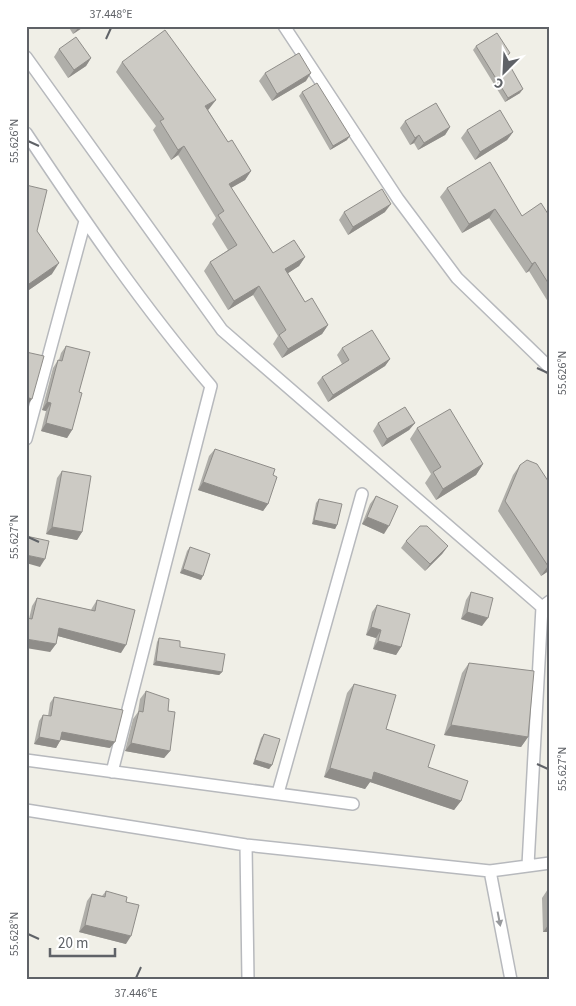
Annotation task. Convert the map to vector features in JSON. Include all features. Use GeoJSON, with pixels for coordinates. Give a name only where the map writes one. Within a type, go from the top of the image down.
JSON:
{"type":"FeatureCollection","features":[{"type":"Feature","properties":{"kind":"lane"},"geometry":{"type":"LineString","coordinates":[[284,26],[398,199],[457,278],[550,368]]}},
{"type":"Feature","properties":{"kind":"lane"},"geometry":{"type":"LineString","coordinates":[[26,57],[222,330],[546,604],[528,865]]}},
{"type":"Feature","properties":{"kind":"lane"},"geometry":{"type":"LineString","coordinates":[[26,133],[85,221],[178,347],[212,386],[112,772]]}},
{"type":"Feature","properties":{"kind":"lane"},"geometry":{"type":"LineString","coordinates":[[26,439],[85,221]]}},
{"type":"Feature","properties":{"kind":"lane"},"geometry":{"type":"LineString","coordinates":[[278,793],[362,494]]}},
{"type":"Feature","properties":{"kind":"lane"},"geometry":{"type":"LineString","coordinates":[[26,760],[353,804]]}},
{"type":"Feature","properties":{"kind":"lane"},"geometry":{"type":"LineString","coordinates":[[26,810],[246,845],[490,871],[550,863]]}},
{"type":"Feature","properties":{"kind":"lane"},"geometry":{"type":"LineString","coordinates":[[246,845],[248,980]]}},
{"type":"Feature","properties":{"kind":"lane"},"geometry":{"type":"LineString","coordinates":[[490,871],[510,980]]}},
{"type":"Feature","properties":{"kind":"building"},"geometry":{"type":"Polygon","coordinates":[[[165,30],[216,100],[205,106],[228,142],[232,140],[251,171],[229,184],[273,253],[294,240],[305,257],[285,269],[305,302],[312,298],[328,325],[288,349],[279,335],[286,330],[259,286],[234,301],[210,262],[237,245],[218,215],[224,211],[184,146],[178,150],[160,121],[164,119],[122,62],[165,30]]]}},
{"type":"Feature","properties":{"kind":"building"},"geometry":{"type":"Polygon","coordinates":[[[497,33],[510,53],[505,57],[523,89],[508,98],[476,46],[497,33]]]}},
{"type":"Feature","properties":{"kind":"building"},"geometry":{"type":"Polygon","coordinates":[[[76,37],[91,58],[74,70],[59,49],[76,37]]]}},
{"type":"Feature","properties":{"kind":"building"},"geometry":{"type":"Polygon","coordinates":[[[299,53],[311,73],[277,94],[265,73],[299,53]]]}},
{"type":"Feature","properties":{"kind":"building"},"geometry":{"type":"Polygon","coordinates":[[[317,83],[350,136],[333,146],[302,92],[317,83]]]}},
{"type":"Feature","properties":{"kind":"building"},"geometry":{"type":"Polygon","coordinates":[[[436,103],[450,127],[424,143],[419,135],[415,138],[405,121],[436,103]]]}},
{"type":"Feature","properties":{"kind":"building"},"geometry":{"type":"Polygon","coordinates":[[[500,110],[513,132],[480,152],[467,130],[500,110]]]}},
{"type":"Feature","properties":{"kind":"building"},"geometry":{"type":"Polygon","coordinates":[[[490,162],[522,216],[541,203],[550,217],[550,286],[535,262],[532,264],[495,209],[469,224],[447,188],[490,162]]]}},
{"type":"Feature","properties":{"kind":"building"},"geometry":{"type":"Polygon","coordinates":[[[26,185],[47,190],[37,231],[59,263],[29,284],[26,281],[26,185]]]}},
{"type":"Feature","properties":{"kind":"building"},"geometry":{"type":"Polygon","coordinates":[[[382,189],[391,204],[353,227],[344,212],[382,189]]]}},
{"type":"Feature","properties":{"kind":"building"},"geometry":{"type":"Polygon","coordinates":[[[372,330],[390,359],[333,395],[322,377],[349,360],[342,348],[372,330]]]}},
{"type":"Feature","properties":{"kind":"building"},"geometry":{"type":"Polygon","coordinates":[[[66,346],[90,352],[79,392],[82,393],[72,430],[46,423],[51,403],[47,402],[58,360],[62,361],[66,346]]]}},
{"type":"Feature","properties":{"kind":"building"},"geometry":{"type":"Polygon","coordinates":[[[26,352],[44,356],[32,399],[26,397],[26,352]]]}},
{"type":"Feature","properties":{"kind":"building"},"geometry":{"type":"Polygon","coordinates":[[[405,407],[415,423],[387,439],[378,423],[405,407]]]}},
{"type":"Feature","properties":{"kind":"building"},"geometry":{"type":"Polygon","coordinates":[[[450,409],[483,464],[443,489],[433,472],[441,467],[417,428],[450,409]]]}},
{"type":"Feature","properties":{"kind":"building"},"geometry":{"type":"Polygon","coordinates":[[[215,449],[275,469],[273,475],[277,477],[268,504],[203,482],[215,449]]]}},
{"type":"Feature","properties":{"kind":"building"},"geometry":{"type":"Polygon","coordinates":[[[527,460],[537,464],[550,484],[550,511],[548,512],[550,514],[550,565],[548,566],[505,501],[520,465],[527,460]]]}},
{"type":"Feature","properties":{"kind":"building"},"geometry":{"type":"Polygon","coordinates":[[[62,471],[91,476],[82,532],[52,527],[62,471]]]}},
{"type":"Feature","properties":{"kind":"building"},"geometry":{"type":"Polygon","coordinates":[[[376,496],[398,506],[389,526],[367,517],[376,496]]]}},
{"type":"Feature","properties":{"kind":"building"},"geometry":{"type":"Polygon","coordinates":[[[319,499],[342,504],[337,525],[314,520],[319,499]]]}},
{"type":"Feature","properties":{"kind":"building"},"geometry":{"type":"Polygon","coordinates":[[[420,526],[427,526],[448,546],[430,564],[406,541],[420,526]]]}},
{"type":"Feature","properties":{"kind":"building"},"geometry":{"type":"Polygon","coordinates":[[[26,536],[49,541],[45,559],[26,555],[26,536]]]}},
{"type":"Feature","properties":{"kind":"building"},"geometry":{"type":"Polygon","coordinates":[[[190,547],[210,554],[203,576],[183,569],[190,547]]]}},
{"type":"Feature","properties":{"kind":"building"},"geometry":{"type":"Polygon","coordinates":[[[471,592],[493,598],[488,618],[467,612],[471,592]]]}},
{"type":"Feature","properties":{"kind":"building"},"geometry":{"type":"Polygon","coordinates":[[[37,598],[95,611],[97,600],[135,610],[126,645],[59,628],[56,644],[26,639],[26,618],[32,619],[37,598]]]}},
{"type":"Feature","properties":{"kind":"building"},"geometry":{"type":"Polygon","coordinates":[[[377,605],[410,614],[401,647],[378,641],[381,630],[371,627],[377,605]]]}},
{"type":"Feature","properties":{"kind":"building"},"geometry":{"type":"Polygon","coordinates":[[[159,638],[180,641],[180,647],[225,654],[222,672],[156,661],[159,638]]]}},
{"type":"Feature","properties":{"kind":"building"},"geometry":{"type":"Polygon","coordinates":[[[469,663],[534,671],[528,737],[451,725],[469,663]]]}},
{"type":"Feature","properties":{"kind":"building"},"geometry":{"type":"Polygon","coordinates":[[[354,684],[396,695],[386,729],[435,745],[428,767],[468,781],[461,801],[374,772],[372,780],[330,768],[354,684]]]}},
{"type":"Feature","properties":{"kind":"building"},"geometry":{"type":"Polygon","coordinates":[[[146,691],[169,699],[168,711],[175,712],[170,751],[131,743],[139,711],[143,712],[146,691]]]}},
{"type":"Feature","properties":{"kind":"building"},"geometry":{"type":"Polygon","coordinates":[[[54,697],[123,710],[115,742],[62,732],[60,741],[39,737],[43,715],[51,716],[54,697]]]}},
{"type":"Feature","properties":{"kind":"building"},"geometry":{"type":"Polygon","coordinates":[[[264,734],[280,739],[272,765],[255,760],[264,734]]]}},
{"type":"Feature","properties":{"kind":"building"},"geometry":{"type":"Polygon","coordinates":[[[548,889],[550,889],[550,924],[549,924],[548,889]]]}},
{"type":"Feature","properties":{"kind":"building"},"geometry":{"type":"Polygon","coordinates":[[[106,891],[127,897],[126,902],[139,905],[131,936],[85,925],[92,894],[105,897],[106,891]]]}}]}
